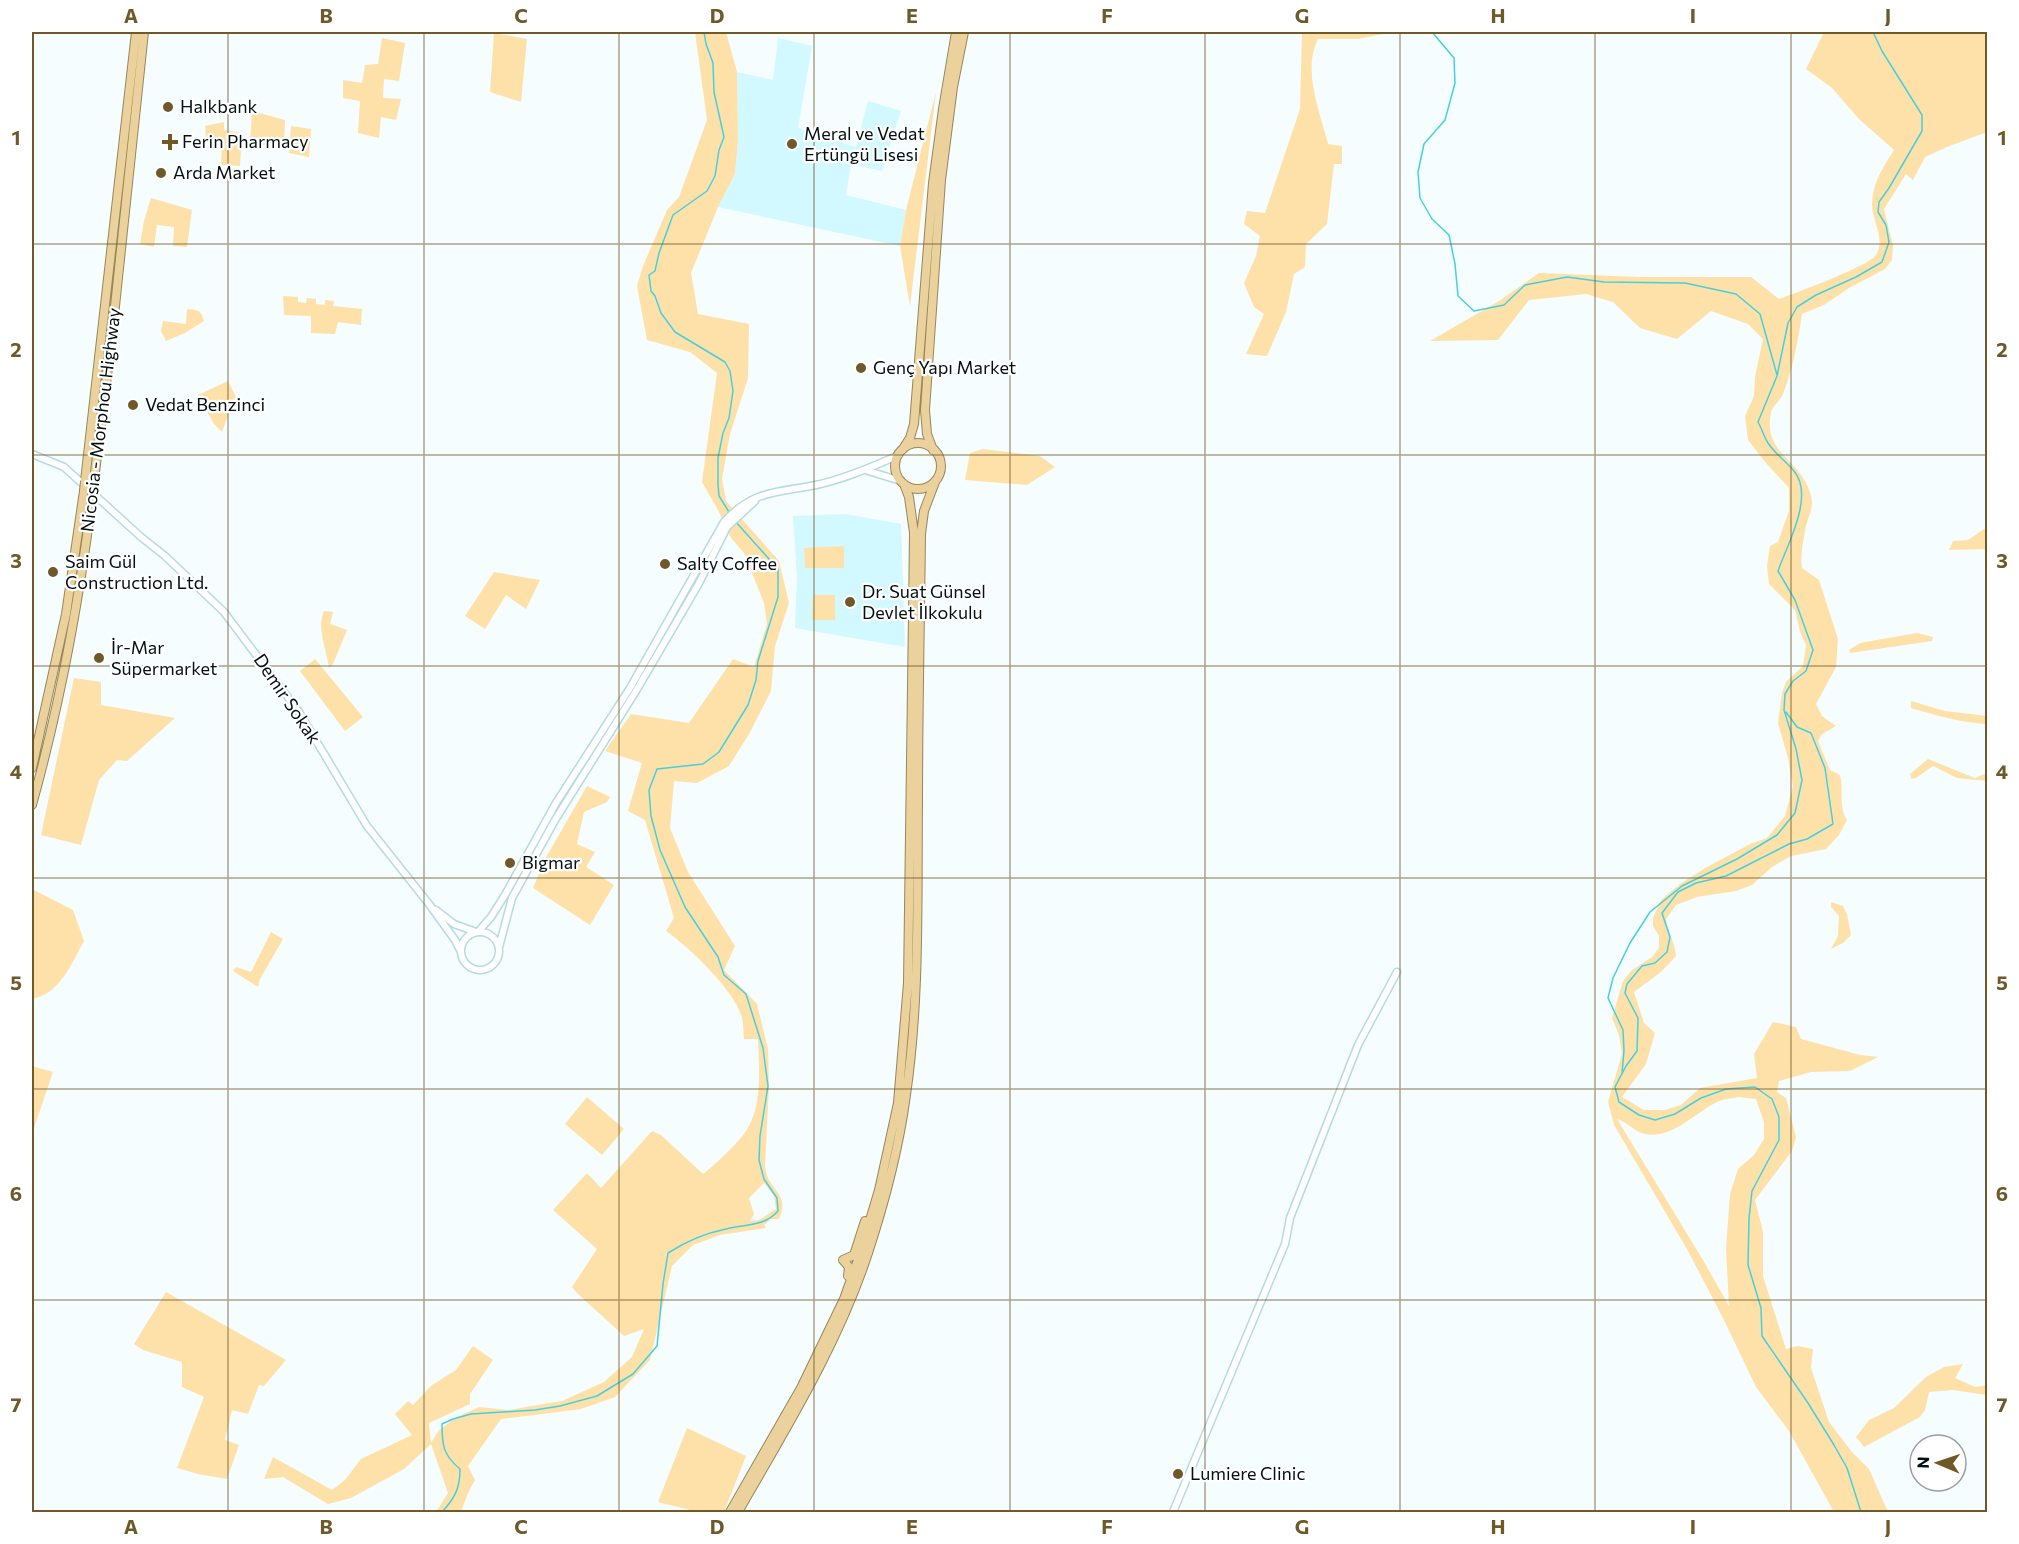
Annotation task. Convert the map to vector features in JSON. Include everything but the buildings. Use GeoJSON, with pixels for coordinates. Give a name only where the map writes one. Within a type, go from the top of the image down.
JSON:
{"type":"FeatureCollection","features":[{"type":"Feature","properties":{"kind":"highway","name":"Nicosia - Morphou Highway"},"geometry":{"type":"LineString","coordinates":[[32,768],[66,614],[136,32]]}},
{"type":"Feature","properties":{"kind":"highway","name":"Nicosia - Morphou Highway"},"geometry":{"type":"LineString","coordinates":[[32,805],[51,733],[78,600],[94,494],[144,32]]}},
{"type":"Feature","properties":{"kind":"highway"},"geometry":{"type":"LineString","coordinates":[[730,1512],[801,1388],[844,1299],[860,1257],[879,1190],[898,1103],[908,972],[914,533],[909,497],[896,468],[914,424],[933,183],[956,32]]}},
{"type":"Feature","properties":{"kind":"highway"},"geometry":{"type":"LineString","coordinates":[[903,483],[917,489],[929,486],[939,476],[941,463],[927,434],[925,410],[940,180],[953,87],[964,32]]}},
{"type":"Feature","properties":{"kind":"highway"},"geometry":{"type":"LineString","coordinates":[[901,452],[917,444],[925,444],[933,450]]}},
{"type":"Feature","properties":{"kind":"highway"},"geometry":{"type":"LineString","coordinates":[[738,1512],[819,1368],[854,1291],[880,1212],[902,1125],[911,1048],[916,949],[921,534],[924,511],[934,482]]}},
{"type":"Feature","properties":{"kind":"highway"},"geometry":{"type":"LineString","coordinates":[[801,1388],[847,1280],[850,1271],[843,1260],[854,1255],[871,1204],[898,1103]]}},
{"type":"Feature","properties":{"kind":"street"},"geometry":{"type":"LineString","coordinates":[[478,932],[494,937],[500,953],[491,967],[480,970],[465,963],[461,952],[464,941],[478,932],[491,918],[506,895],[556,803],[630,688],[725,524],[740,509],[759,496],[786,489],[817,485],[865,470],[901,452]]}},
{"type":"Feature","properties":{"kind":"street","name":"Demir Sokak"},"geometry":{"type":"LineString","coordinates":[[32,454],[64,468],[165,556],[224,612],[295,706],[367,826],[429,904],[461,952]]}},
{"type":"Feature","properties":{"kind":"street"},"geometry":{"type":"LineString","coordinates":[[865,470],[903,483]]}},
{"type":"Feature","properties":{"kind":"street"},"geometry":{"type":"LineString","coordinates":[[499,947],[512,898],[520,883],[560,811],[636,691],[698,585],[725,524]]}},
{"type":"Feature","properties":{"kind":"street","name":"Demir Sokak"},"geometry":{"type":"LineString","coordinates":[[429,904],[454,924],[478,932]]}},
{"type":"Feature","properties":{"kind":"street"},"geometry":{"type":"LineString","coordinates":[[1173,1512],[1285,1244],[1290,1218],[1358,1045],[1397,972]]}},
{"type":"Feature","properties":{"kind":"shaded area"},"geometry":{"type":"Polygon","coordinates":[[[695,32],[726,32],[737,72],[738,140],[735,174],[718,207],[691,273],[698,314],[749,324],[748,378],[730,434],[722,479],[726,501],[779,561],[789,603],[775,646],[771,691],[749,734],[729,766],[697,783],[674,781],[670,828],[688,872],[735,946],[724,970],[757,1004],[768,1049],[769,1087],[765,1165],[769,1179],[781,1200],[781,1213],[779,1219],[771,1219],[764,1225],[766,1228],[720,1235],[693,1245],[672,1266],[650,1360],[615,1397],[581,1409],[501,1419],[468,1466],[475,1480],[461,1512],[436,1512],[448,1493],[431,1444],[404,1469],[351,1498],[328,1504],[283,1477],[264,1479],[273,1457],[332,1490],[345,1480],[361,1459],[412,1435],[395,1414],[408,1401],[413,1405],[432,1385],[456,1370],[473,1346],[493,1360],[470,1394],[470,1404],[429,1423],[431,1443],[439,1430],[457,1417],[479,1407],[508,1410],[562,1401],[604,1382],[632,1357],[644,1329],[624,1336],[572,1287],[597,1249],[553,1210],[587,1173],[601,1188],[652,1131],[661,1135],[703,1174],[742,1136],[755,1110],[759,1086],[758,1039],[744,1039],[742,1018],[729,993],[697,957],[666,931],[674,918],[645,820],[628,811],[642,763],[605,751],[631,714],[689,723],[733,659],[754,667],[767,624],[764,603],[744,553],[731,538],[702,482],[717,373],[690,352],[647,340],[637,286],[667,210],[679,197],[707,120],[695,32]],[[764,1183],[749,1198],[754,1214],[750,1221],[759,1220],[776,1209],[774,1196],[764,1183]]]}},
{"type":"Feature","properties":{"kind":"shaded area"},"geometry":{"type":"Polygon","coordinates":[[[1302,32],[1388,33],[1358,39],[1318,39],[1312,64],[1314,91],[1328,144],[1342,146],[1342,164],[1334,164],[1327,224],[1306,244],[1305,267],[1294,274],[1286,312],[1267,356],[1246,354],[1264,314],[1254,307],[1244,283],[1256,256],[1260,236],[1244,224],[1247,211],[1265,213],[1300,109],[1302,32]]]}},
{"type":"Feature","properties":{"kind":"shaded area"},"geometry":{"type":"Polygon","coordinates":[[[1824,32],[1987,32],[1987,132],[1925,157],[1913,180],[1906,174],[1884,209],[1893,246],[1892,260],[1885,269],[1849,288],[1824,305],[1802,314],[1790,374],[1783,394],[1771,413],[1770,426],[1776,445],[1796,468],[1811,494],[1812,505],[1806,525],[1801,559],[1802,568],[1819,580],[1838,639],[1836,667],[1816,704],[1822,716],[1836,726],[1822,734],[1818,741],[1830,770],[1840,775],[1842,804],[1847,820],[1839,835],[1826,849],[1791,856],[1772,867],[1752,885],[1736,891],[1697,897],[1676,905],[1666,919],[1676,956],[1661,972],[1634,992],[1644,1023],[1655,1033],[1646,1064],[1622,1097],[1644,1110],[1665,1110],[1681,1105],[1700,1088],[1757,1078],[1754,1054],[1773,1022],[1796,1027],[1801,1039],[1860,1055],[1878,1057],[1850,1071],[1811,1072],[1779,1081],[1777,1092],[1786,1098],[1796,1137],[1792,1151],[1755,1200],[1763,1232],[1763,1276],[1786,1349],[1798,1346],[1813,1349],[1811,1368],[1829,1422],[1852,1452],[1869,1469],[1888,1512],[1834,1512],[1789,1431],[1756,1387],[1688,1251],[1614,1125],[1608,1102],[1622,1054],[1619,1035],[1612,1018],[1623,981],[1632,970],[1652,957],[1659,948],[1659,936],[1653,926],[1653,918],[1661,900],[1680,884],[1707,867],[1750,844],[1767,838],[1785,816],[1793,786],[1778,723],[1782,693],[1786,682],[1803,666],[1806,645],[1800,632],[1795,610],[1769,584],[1767,566],[1770,546],[1778,542],[1789,511],[1789,488],[1748,440],[1745,416],[1754,396],[1755,377],[1763,339],[1748,324],[1711,311],[1677,339],[1640,328],[1613,302],[1586,294],[1529,300],[1498,340],[1430,341],[1499,301],[1539,273],[1640,277],[1751,277],[1779,299],[1831,279],[1871,260],[1876,255],[1880,243],[1872,197],[1882,169],[1894,150],[1859,119],[1832,88],[1806,69],[1824,32]],[[1738,1097],[1720,1101],[1680,1126],[1661,1134],[1642,1133],[1617,1119],[1729,1306],[1726,1248],[1730,1194],[1738,1169],[1754,1155],[1764,1139],[1764,1122],[1756,1099],[1738,1097]]]}},
{"type":"Feature","properties":{"kind":"shaded area"},"geometry":{"type":"Polygon","coordinates":[[[494,33],[527,39],[521,102],[490,92],[494,33]]]}},
{"type":"Feature","properties":{"kind":"shaded area"},"geometry":{"type":"Polygon","coordinates":[[[382,38],[405,43],[399,81],[384,79],[383,98],[401,99],[396,120],[381,117],[379,138],[358,133],[360,101],[343,98],[343,80],[362,83],[365,65],[378,64],[382,38]]]}},
{"type":"Feature","properties":{"kind":"shaded area","name":"Meral ve Vedat Ertüngü Lisesi"},"geometry":{"type":"Polygon","coordinates":[[[778,38],[812,46],[798,128],[856,147],[868,101],[901,111],[882,171],[851,164],[846,195],[906,210],[900,246],[718,207],[735,174],[738,140],[737,72],[773,80],[778,38]]]}},
{"type":"Feature","properties":{"kind":"shaded area"},"geometry":{"type":"Polygon","coordinates":[[[936,92],[910,306],[900,246],[906,210],[936,92]]]}},
{"type":"Feature","properties":{"kind":"shaded area"},"geometry":{"type":"Polygon","coordinates":[[[252,111],[285,120],[284,147],[250,145],[252,111]]]}},
{"type":"Feature","properties":{"kind":"shaded area"},"geometry":{"type":"Polygon","coordinates":[[[224,122],[224,130],[242,133],[240,166],[221,165],[222,143],[206,140],[205,126],[224,122]]]}},
{"type":"Feature","properties":{"kind":"shaded area"},"geometry":{"type":"Polygon","coordinates":[[[291,126],[311,129],[309,157],[289,153],[291,126]]]}},
{"type":"Feature","properties":{"kind":"shaded area"},"geometry":{"type":"Polygon","coordinates":[[[151,198],[192,210],[187,247],[173,246],[174,227],[157,225],[154,247],[140,244],[151,198]]]}},
{"type":"Feature","properties":{"kind":"shaded area"},"geometry":{"type":"Polygon","coordinates":[[[283,296],[298,297],[298,302],[306,303],[307,298],[316,299],[316,304],[325,305],[325,300],[334,301],[333,306],[362,309],[361,325],[338,322],[335,334],[311,333],[311,316],[284,315],[283,296]]]}},
{"type":"Feature","properties":{"kind":"shaded area"},"geometry":{"type":"Polygon","coordinates":[[[187,309],[198,311],[204,321],[166,341],[161,331],[163,321],[186,324],[187,309]]]}},
{"type":"Feature","properties":{"kind":"shaded area"},"geometry":{"type":"Polygon","coordinates":[[[228,381],[236,397],[222,432],[214,424],[198,395],[228,381]]]}},
{"type":"Feature","properties":{"kind":"shaded area"},"geometry":{"type":"Polygon","coordinates":[[[983,449],[1040,456],[1055,467],[1027,485],[965,480],[970,453],[983,449]]]}},
{"type":"Feature","properties":{"kind":"shaded area","name":"Dr. Suat Günsel Devlet İlkokulu"},"geometry":{"type":"Polygon","coordinates":[[[845,514],[901,524],[905,647],[795,628],[797,576],[793,516],[845,514]]]}},
{"type":"Feature","properties":{"kind":"shaded area"},"geometry":{"type":"Polygon","coordinates":[[[1987,527],[1987,549],[1949,550],[1953,541],[1968,540],[1987,527]]]}},
{"type":"Feature","properties":{"kind":"shaded area"},"geometry":{"type":"Polygon","coordinates":[[[844,546],[844,568],[805,568],[804,548],[844,546]]]}},
{"type":"Feature","properties":{"kind":"shaded area"},"geometry":{"type":"Polygon","coordinates":[[[494,572],[540,580],[526,609],[506,595],[485,629],[465,616],[494,572]]]}},
{"type":"Feature","properties":{"kind":"shaded area"},"geometry":{"type":"Polygon","coordinates":[[[813,595],[835,595],[835,620],[812,620],[813,595]]]}},
{"type":"Feature","properties":{"kind":"shaded area"},"geometry":{"type":"Polygon","coordinates":[[[324,611],[333,612],[330,624],[347,630],[333,664],[329,668],[321,625],[324,611]]]}},
{"type":"Feature","properties":{"kind":"shaded area"},"geometry":{"type":"Polygon","coordinates":[[[1917,633],[1933,637],[1932,641],[1850,653],[1849,650],[1860,643],[1917,633]]]}},
{"type":"Feature","properties":{"kind":"shaded area"},"geometry":{"type":"Polygon","coordinates":[[[315,659],[363,717],[345,731],[300,671],[315,659]]]}},
{"type":"Feature","properties":{"kind":"shaded area"},"geometry":{"type":"Polygon","coordinates":[[[74,678],[101,682],[101,705],[175,718],[127,761],[117,760],[99,780],[81,845],[41,835],[74,678]]]}},
{"type":"Feature","properties":{"kind":"shaded area"},"geometry":{"type":"Polygon","coordinates":[[[1911,701],[1945,711],[1987,716],[1987,724],[1939,716],[1911,708],[1911,701]]]}},
{"type":"Feature","properties":{"kind":"shaded area"},"geometry":{"type":"Polygon","coordinates":[[[1928,759],[1975,778],[1987,773],[1987,781],[1957,778],[1933,766],[1911,779],[1910,774],[1928,759]]]}},
{"type":"Feature","properties":{"kind":"shaded area"},"geometry":{"type":"Polygon","coordinates":[[[587,786],[610,797],[607,802],[584,812],[577,844],[595,852],[586,867],[614,885],[590,925],[533,888],[545,859],[587,786]]]}},
{"type":"Feature","properties":{"kind":"shaded area"},"geometry":{"type":"Polygon","coordinates":[[[32,889],[73,910],[84,941],[58,984],[51,991],[32,999],[32,889]]]}},
{"type":"Feature","properties":{"kind":"shaded area"},"geometry":{"type":"Polygon","coordinates":[[[1831,902],[1843,906],[1851,935],[1843,943],[1831,949],[1838,936],[1839,916],[1831,907],[1831,902]]]}},
{"type":"Feature","properties":{"kind":"shaded area"},"geometry":{"type":"Polygon","coordinates":[[[271,932],[283,939],[260,979],[258,987],[233,971],[236,967],[251,972],[271,932]]]}},
{"type":"Feature","properties":{"kind":"shaded area"},"geometry":{"type":"Polygon","coordinates":[[[32,1066],[53,1072],[34,1128],[32,1127],[32,1066]]]}},
{"type":"Feature","properties":{"kind":"shaded area"},"geometry":{"type":"Polygon","coordinates":[[[587,1097],[624,1129],[602,1155],[565,1124],[587,1097]]]}},
{"type":"Feature","properties":{"kind":"shaded area"},"geometry":{"type":"Polygon","coordinates":[[[166,1292],[286,1360],[264,1386],[259,1385],[248,1414],[232,1410],[225,1440],[239,1445],[227,1479],[177,1468],[204,1397],[182,1387],[182,1362],[143,1350],[134,1344],[166,1292]]]}},
{"type":"Feature","properties":{"kind":"shaded area"},"geometry":{"type":"Polygon","coordinates":[[[1963,1364],[1955,1378],[1975,1387],[1987,1385],[1987,1395],[1953,1390],[1929,1392],[1925,1410],[1920,1417],[1864,1447],[1856,1437],[1869,1420],[1894,1408],[1926,1377],[1944,1367],[1963,1364]]]}},
{"type":"Feature","properties":{"kind":"shaded area"},"geometry":{"type":"Polygon","coordinates":[[[687,1428],[746,1456],[724,1512],[698,1512],[658,1502],[687,1428]]]}},
{"type":"Feature","properties":{"kind":"waterway"},"geometry":{"type":"LineString","coordinates":[[704,32],[713,63],[714,92],[724,137],[719,150],[715,176],[707,191],[673,215],[655,271],[649,275],[651,291],[661,313],[675,332],[725,362],[730,371],[733,391],[729,418],[723,433],[718,458],[719,496],[729,512]]}},
{"type":"Feature","properties":{"kind":"waterway"},"geometry":{"type":"LineString","coordinates":[[1432,32],[1454,58],[1455,83],[1445,120],[1424,144],[1418,172],[1420,198],[1432,219],[1449,235],[1458,296],[1474,311],[1504,305],[1525,285],[1567,277],[1604,282],[1685,283],[1736,294],[1760,314],[1777,375]]}},
{"type":"Feature","properties":{"kind":"waterway"},"geometry":{"type":"LineString","coordinates":[[1622,1074],[1623,1030],[1608,998],[1613,978],[1630,943],[1650,912],[1682,886],[1737,859],[1777,835],[1795,813],[1802,780],[1796,749],[1784,710],[1785,694],[1793,681],[1806,671],[1813,650],[1795,600],[1778,571],[1793,535],[1801,507],[1802,494],[1800,481],[1794,471],[1771,447],[1758,422],[1777,376],[1788,323],[1797,307],[1882,262],[1889,242],[1886,225],[1878,212],[1879,202],[1922,131],[1922,115],[1882,51],[1873,32]]}},
{"type":"Feature","properties":{"kind":"waterway"},"geometry":{"type":"LineString","coordinates":[[442,1512],[456,1492],[460,1469],[447,1454],[442,1438],[442,1424],[471,1414],[560,1406],[597,1396],[633,1374],[657,1346],[668,1253],[711,1233],[767,1220],[778,1211],[777,1198],[764,1179],[759,1160],[760,1136],[768,1086],[763,1048],[746,994],[724,975],[718,957],[685,907],[660,850],[651,816],[649,790],[657,769],[703,764],[719,752],[748,705],[756,680],[758,661],[778,597],[778,569],[735,521]]}},
{"type":"Feature","properties":{"kind":"waterway"},"geometry":{"type":"LineString","coordinates":[[1786,712],[1797,727],[1811,733],[1825,768],[1833,824],[1807,839],[1789,844],[1726,876],[1696,883],[1678,892],[1662,913],[1670,937],[1667,952],[1655,963],[1642,966],[1627,984],[1625,993],[1638,1018],[1637,1051],[1615,1087],[1619,1102],[1639,1115],[1655,1120],[1675,1114],[1701,1098],[1726,1089],[1755,1087],[1772,1099],[1779,1117],[1779,1140],[1752,1191],[1749,1218],[1748,1265],[1761,1308],[1762,1336],[1808,1403],[1847,1468],[1861,1512]]}},
{"type":"Feature","properties":{"kind":"place","name":"Halkbank"},"geometry":{"type":"Point","coordinates":[168,107]}},
{"type":"Feature","properties":{"kind":"place","name":"Ferin Pharmacy"},"geometry":{"type":"Point","coordinates":[170,142]}},
{"type":"Feature","properties":{"kind":"place","name":"Meral ve Vedat Ertüngü Lisesi"},"geometry":{"type":"Point","coordinates":[792,144]}},
{"type":"Feature","properties":{"kind":"place","name":"Arda Market"},"geometry":{"type":"Point","coordinates":[161,173]}},
{"type":"Feature","properties":{"kind":"place","name":"Genç Yapı Market"},"geometry":{"type":"Point","coordinates":[861,368]}},
{"type":"Feature","properties":{"kind":"place","name":"Vedat Benzinci"},"geometry":{"type":"Point","coordinates":[133,405]}},
{"type":"Feature","properties":{"kind":"place","name":"Salty Coffee"},"geometry":{"type":"Point","coordinates":[665,564]}},
{"type":"Feature","properties":{"kind":"place","name":"Saim Gül Construction Ltd."},"geometry":{"type":"Point","coordinates":[53,572]}},
{"type":"Feature","properties":{"kind":"place","name":"Dr. Suat Günsel Devlet İlkokulu"},"geometry":{"type":"Point","coordinates":[850,602]}},
{"type":"Feature","properties":{"kind":"place","name":"İr-Mar Süpermarket"},"geometry":{"type":"Point","coordinates":[99,658]}},
{"type":"Feature","properties":{"kind":"place","name":"Bigmar"},"geometry":{"type":"Point","coordinates":[510,863]}},
{"type":"Feature","properties":{"kind":"place","name":"Lumiere Clinic"},"geometry":{"type":"Point","coordinates":[1178,1474]}}]}
